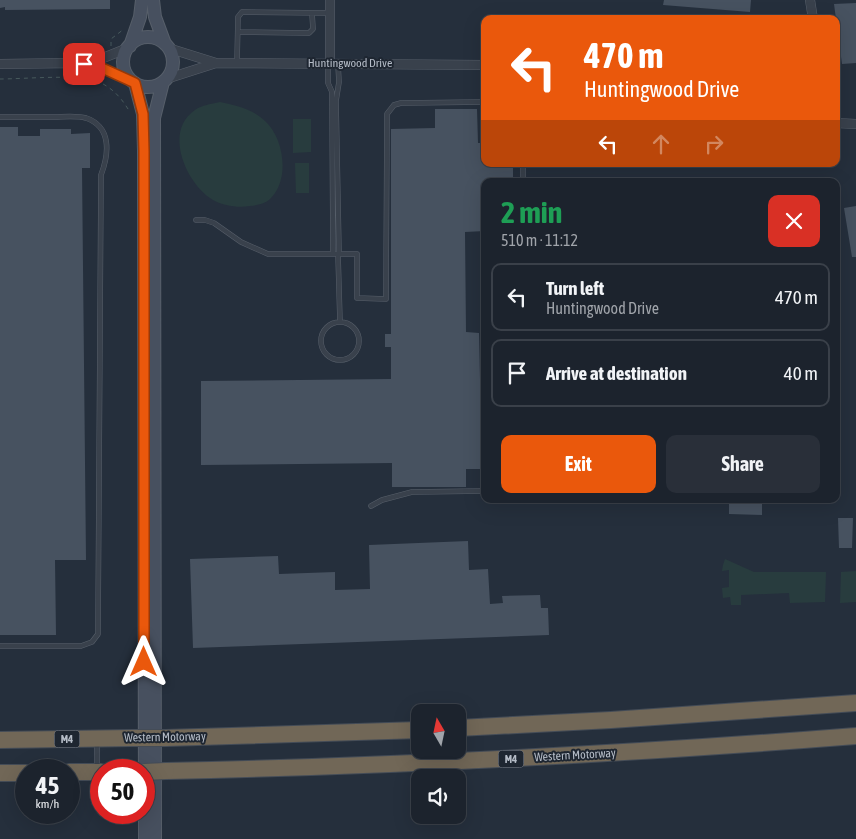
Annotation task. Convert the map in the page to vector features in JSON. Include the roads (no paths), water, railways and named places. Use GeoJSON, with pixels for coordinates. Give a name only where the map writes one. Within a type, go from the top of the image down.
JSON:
{"type":"FeatureCollection","features":[{"type":"Feature","properties":{"kind":"highway"},"geometry":{"type":"LineString","coordinates":[[466,728],[611,720],[856,703]]}},
{"type":"Feature","properties":{"kind":"highway","name":"Western Motorway"},"geometry":{"type":"LineString","coordinates":[[0,740],[165,738],[411,730]]}},
{"type":"Feature","properties":{"kind":"highway","name":"Western Motorway"},"geometry":{"type":"LineString","coordinates":[[155,772],[366,766],[716,747],[856,736]]}},
{"type":"Feature","properties":{"kind":"highway"},"geometry":{"type":"LineString","coordinates":[[0,773],[15,773]]}},
{"type":"Feature","properties":{"kind":"main road"},"geometry":{"type":"LineString","coordinates":[[142,0],[140,17],[125,55],[124,65],[127,75],[134,82],[149,87],[165,80]]}},
{"type":"Feature","properties":{"kind":"main road"},"geometry":{"type":"LineString","coordinates":[[153,0],[155,17],[172,56],[173,64],[171,72],[165,80],[154,118],[155,839]]}},
{"type":"Feature","properties":{"kind":"main road"},"geometry":{"type":"LineString","coordinates":[[129,47],[140,39],[147,38],[155,38],[167,46]]}},
{"type":"Feature","properties":{"kind":"main road"},"geometry":{"type":"LineString","coordinates":[[134,82],[142,107],[144,151],[145,839]]}},
{"type":"Feature","properties":{"kind":"street"},"geometry":{"type":"LineString","coordinates":[[330,0],[332,63]]}},
{"type":"Feature","properties":{"kind":"street"},"geometry":{"type":"LineString","coordinates":[[810,0],[812,15]]}},
{"type":"Feature","properties":{"kind":"street","name":"Huntingwood Drive"},"geometry":{"type":"LineString","coordinates":[[167,46],[216,63]]}},
{"type":"Feature","properties":{"kind":"street"},"geometry":{"type":"LineString","coordinates":[[0,64],[74,63],[103,58],[129,47]]}},
{"type":"Feature","properties":{"kind":"street"},"geometry":{"type":"LineString","coordinates":[[74,63],[102,68],[134,82]]}},
{"type":"Feature","properties":{"kind":"street","name":"Huntingwood Drive"},"geometry":{"type":"LineString","coordinates":[[165,80],[216,63],[481,65]]}},
{"type":"Feature","properties":{"kind":"street"},"geometry":{"type":"LineString","coordinates":[[840,124],[856,124]]}},
{"type":"Feature","properties":{"kind":"lane"},"geometry":{"type":"LineString","coordinates":[[237,63],[238,17],[242,12],[330,13]]}},
{"type":"Feature","properties":{"kind":"lane"},"geometry":{"type":"LineString","coordinates":[[238,32],[309,33],[312,29],[312,13]]}},
{"type":"Feature","properties":{"kind":"lane"},"geometry":{"type":"LineString","coordinates":[[332,63],[339,82],[336,101],[337,253]]}},
{"type":"Feature","properties":{"kind":"lane"},"geometry":{"type":"LineString","coordinates":[[332,63],[328,82],[332,92],[340,322]]}},
{"type":"Feature","properties":{"kind":"lane"},"geometry":{"type":"LineString","coordinates":[[196,220],[214,223],[241,242],[268,254],[358,254],[356,298],[386,298],[387,114],[394,105],[401,103],[481,102]]}},
{"type":"Feature","properties":{"kind":"lane"},"geometry":{"type":"LineString","coordinates":[[0,118],[86,118],[102,128],[107,144],[107,160],[102,175],[98,634],[92,642],[81,646],[0,646]]}},
{"type":"Feature","properties":{"kind":"lane"},"geometry":{"type":"LineString","coordinates":[[340,322],[353,326],[360,339],[358,348],[352,356],[339,360],[326,354],[321,341],[329,325],[340,322]]}},
{"type":"Feature","properties":{"kind":"lane"},"geometry":{"type":"LineString","coordinates":[[371,506],[382,500],[412,492],[481,491]]}},
{"type":"Feature","properties":{"kind":"lane"},"geometry":{"type":"LineString","coordinates":[[97,739],[98,759]]}}]}
